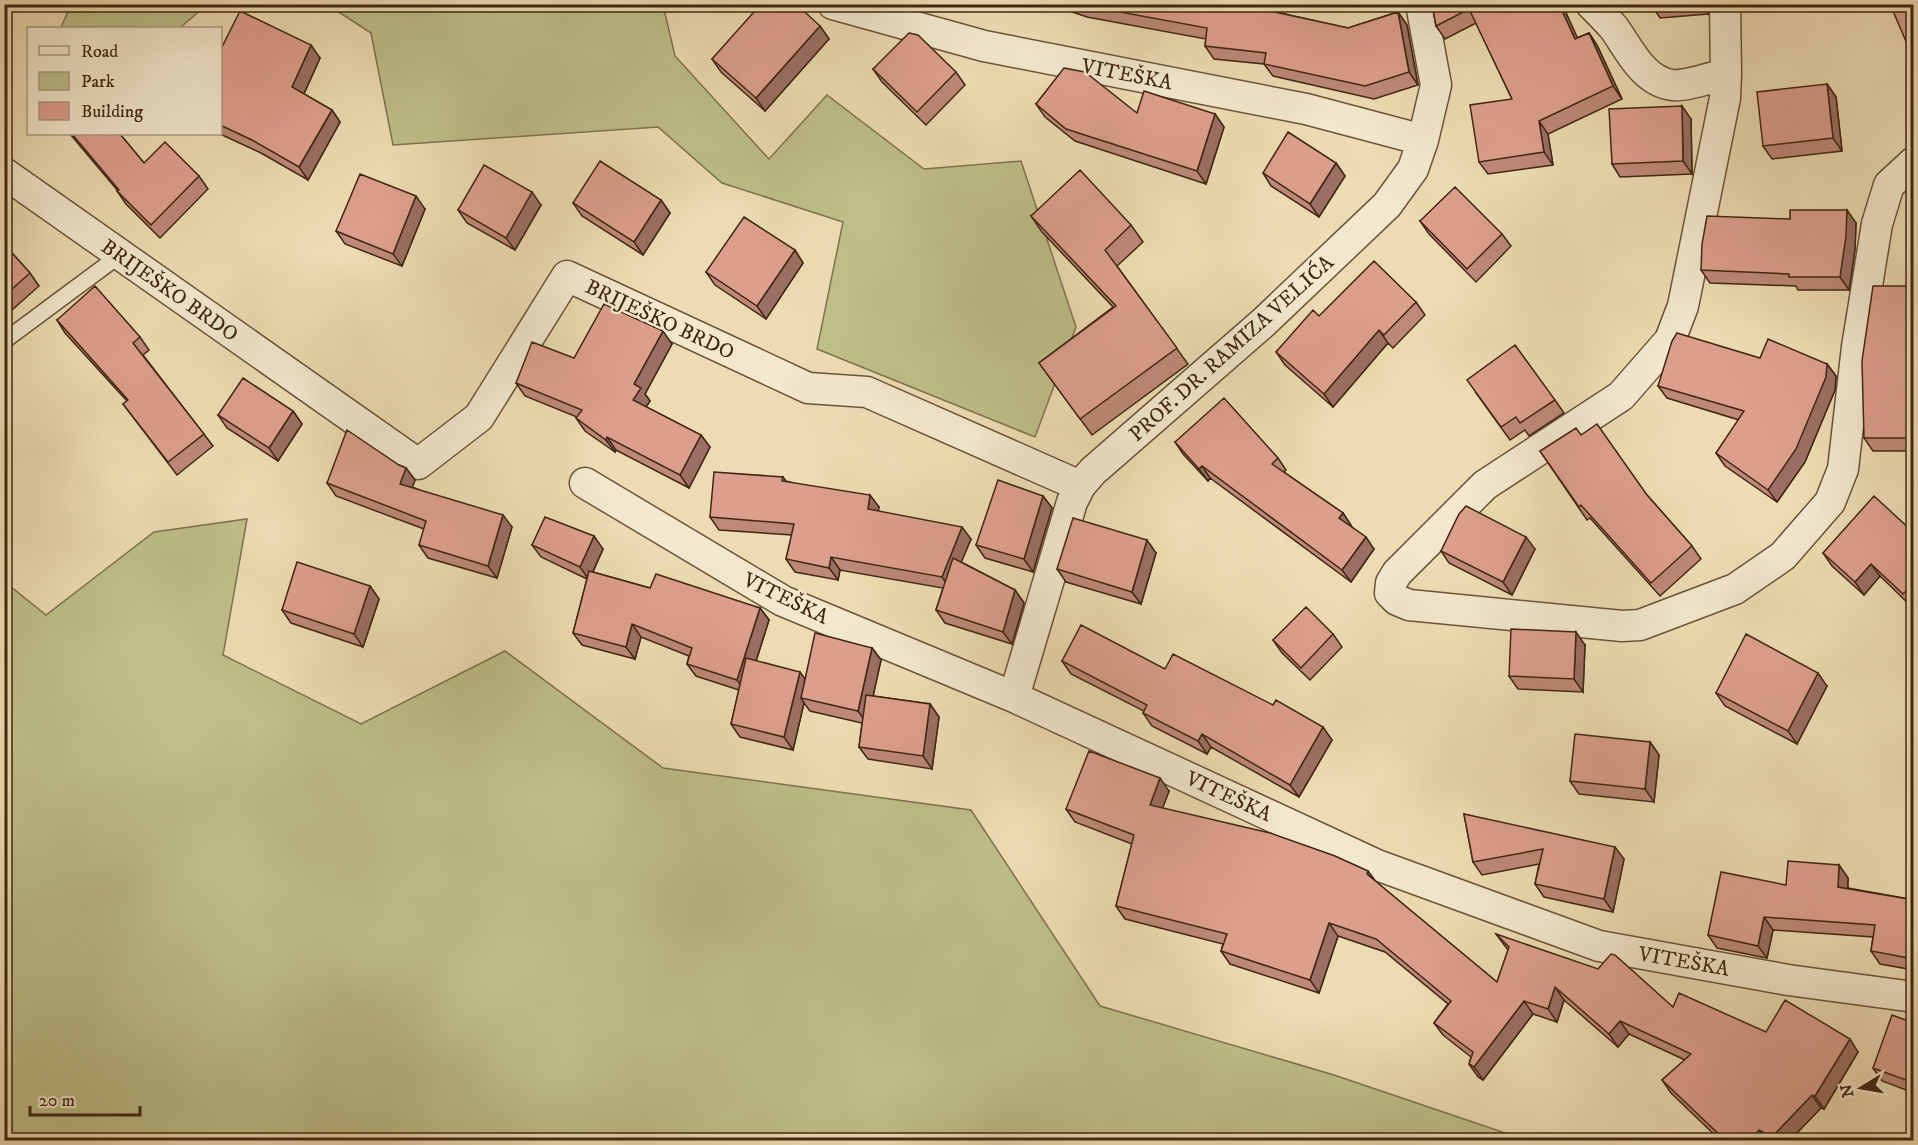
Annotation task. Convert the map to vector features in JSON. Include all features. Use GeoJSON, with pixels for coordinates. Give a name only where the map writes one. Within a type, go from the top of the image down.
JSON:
{"type":"FeatureCollection","features":[{"type":"Feature","properties":{"kind":"street","name":"VITEŠKA"},"geometry":{"type":"LineString","coordinates":[[833,4],[984,46],[1306,109],[1423,140]]}},
{"type":"Feature","properties":{"kind":"street","name":"PROF. DR. RAMIZA VELIĆA"},"geometry":{"type":"LineString","coordinates":[[1014,697],[1072,502],[1080,486],[1093,471],[1264,322],[1387,205],[1413,170],[1423,140],[1436,85],[1421,4]]}},
{"type":"Feature","properties":{"kind":"street"},"geometry":{"type":"LineString","coordinates":[[1591,4],[1612,26],[1640,66],[1660,82],[1674,86],[1726,74]]}},
{"type":"Feature","properties":{"kind":"street"},"geometry":{"type":"LineString","coordinates":[[1725,4],[1725,98],[1683,306],[1670,340],[1621,396],[1485,485],[1397,573],[1391,583],[1390,593],[1398,600],[1409,605],[1623,626],[1640,625],[1735,590],[1783,556],[1830,502],[1842,469],[1857,346],[1877,224],[1889,185],[1914,162]]}},
{"type":"Feature","properties":{"kind":"street","name":"BRIJEŠKO BRDO"},"geometry":{"type":"LineString","coordinates":[[4,173],[418,464],[479,417],[567,276],[808,388],[867,392],[1080,486]]}},
{"type":"Feature","properties":{"kind":"street","name":"VITEŠKA"},"geometry":{"type":"LineString","coordinates":[[585,483],[783,602],[1014,697],[1377,865],[1599,946],[1788,980],[1914,997]]}},
{"type":"Feature","properties":{"kind":"lane"},"geometry":{"type":"LineString","coordinates":[[4,341],[120,255]]}},
{"type":"Feature","properties":{"kind":"green space"},"geometry":{"type":"Polygon","coordinates":[[[71,4],[206,5],[181,27],[61,27],[71,4]]]}},
{"type":"Feature","properties":{"kind":"green space"},"geometry":{"type":"Polygon","coordinates":[[[328,5],[663,5],[675,56],[769,159],[827,95],[924,169],[1021,161],[1076,327],[1035,437],[817,349],[843,222],[722,183],[658,127],[393,145],[371,33],[328,5]]]}},
{"type":"Feature","properties":{"kind":"green space"},"geometry":{"type":"Polygon","coordinates":[[[247,519],[223,655],[361,724],[505,651],[663,768],[971,810],[1100,1006],[1334,1075],[1526,1140],[5,1140],[5,582],[46,615],[154,532],[247,519]]]}},
{"type":"Feature","properties":{"kind":"building"},"geometry":{"type":"Polygon","coordinates":[[[761,4],[796,4],[820,26],[756,98],[712,59],[761,4]]]}},
{"type":"Feature","properties":{"kind":"building"},"geometry":{"type":"Polygon","coordinates":[[[1077,4],[1257,4],[1257,8],[1348,28],[1398,12],[1409,72],[1365,86],[1264,64],[1266,53],[1205,46],[1207,28],[1077,4]]]}},
{"type":"Feature","properties":{"kind":"building"},"geometry":{"type":"Polygon","coordinates":[[[1432,4],[1559,4],[1575,39],[1589,33],[1613,86],[1539,121],[1544,152],[1479,162],[1470,105],[1512,99],[1469,9],[1436,26],[1432,4]]]}},
{"type":"Feature","properties":{"kind":"building"},"geometry":{"type":"Polygon","coordinates":[[[1890,4],[1914,4],[1914,60],[1890,4]]]}},
{"type":"Feature","properties":{"kind":"building"},"geometry":{"type":"Polygon","coordinates":[[[240,11],[311,45],[292,87],[332,110],[299,167],[222,126],[222,47],[240,11]]]}},
{"type":"Feature","properties":{"kind":"building"},"geometry":{"type":"Polygon","coordinates":[[[909,33],[918,35],[956,72],[917,112],[873,69],[909,33]]]}},
{"type":"Feature","properties":{"kind":"building"},"geometry":{"type":"Polygon","coordinates":[[[1064,68],[1085,72],[1137,113],[1144,91],[1215,114],[1197,171],[1066,129],[1036,104],[1064,68]]]}},
{"type":"Feature","properties":{"kind":"building"},"geometry":{"type":"Polygon","coordinates":[[[1827,84],[1833,138],[1763,146],[1757,92],[1827,84]]]}},
{"type":"Feature","properties":{"kind":"building"},"geometry":{"type":"Polygon","coordinates":[[[1682,106],[1683,161],[1612,164],[1609,109],[1682,106]]]}},
{"type":"Feature","properties":{"kind":"building"},"geometry":{"type":"Polygon","coordinates":[[[1288,132],[1336,163],[1310,204],[1263,173],[1288,132]]]}},
{"type":"Feature","properties":{"kind":"building"},"geometry":{"type":"Polygon","coordinates":[[[73,135],[121,135],[144,163],[165,142],[199,176],[151,225],[117,191],[119,190],[73,135]]]}},
{"type":"Feature","properties":{"kind":"building"},"geometry":{"type":"Polygon","coordinates":[[[600,161],[661,200],[634,242],[573,203],[600,161]]]}},
{"type":"Feature","properties":{"kind":"building"},"geometry":{"type":"Polygon","coordinates":[[[484,165],[532,192],[506,238],[458,210],[484,165]]]}},
{"type":"Feature","properties":{"kind":"building"},"geometry":{"type":"Polygon","coordinates":[[[1080,170],[1131,225],[1105,250],[1177,348],[1080,419],[1039,363],[1116,306],[1031,216],[1080,170]]]}},
{"type":"Feature","properties":{"kind":"building"},"geometry":{"type":"Polygon","coordinates":[[[360,174],[416,196],[393,254],[336,231],[360,174]]]}},
{"type":"Feature","properties":{"kind":"building"},"geometry":{"type":"Polygon","coordinates":[[[1455,187],[1502,234],[1467,269],[1420,221],[1455,187]]]}},
{"type":"Feature","properties":{"kind":"building"},"geometry":{"type":"Polygon","coordinates":[[[1790,210],[1847,210],[1840,277],[1789,277],[1789,274],[1701,270],[1702,244],[1707,216],[1790,219],[1790,210]]]}},
{"type":"Feature","properties":{"kind":"building"},"geometry":{"type":"Polygon","coordinates":[[[744,217],[795,250],[757,306],[706,272],[744,217]]]}},
{"type":"Feature","properties":{"kind":"building"},"geometry":{"type":"Polygon","coordinates":[[[4,244],[30,273],[4,296],[4,244]]]}},
{"type":"Feature","properties":{"kind":"building"},"geometry":{"type":"Polygon","coordinates":[[[1374,261],[1416,302],[1384,335],[1379,330],[1324,394],[1276,352],[1313,310],[1319,316],[1374,261]]]}},
{"type":"Feature","properties":{"kind":"building"},"geometry":{"type":"Polygon","coordinates":[[[95,286],[140,337],[133,343],[204,434],[168,462],[123,404],[128,400],[57,320],[95,286]]]}},
{"type":"Feature","properties":{"kind":"building"},"geometry":{"type":"Polygon","coordinates":[[[1873,286],[1914,286],[1914,438],[1864,438],[1862,361],[1873,286]]]}},
{"type":"Feature","properties":{"kind":"building"},"geometry":{"type":"Polygon","coordinates":[[[604,304],[663,331],[634,384],[641,388],[633,400],[701,435],[680,475],[607,437],[606,440],[576,418],[582,410],[516,383],[532,342],[574,358],[604,304]]]}},
{"type":"Feature","properties":{"kind":"building"},"geometry":{"type":"Polygon","coordinates":[[[1677,333],[1760,358],[1768,339],[1827,364],[1826,377],[1796,449],[1768,490],[1716,453],[1744,411],[1658,386],[1672,341],[1677,333]]]}},
{"type":"Feature","properties":{"kind":"building"},"geometry":{"type":"Polygon","coordinates":[[[1515,345],[1555,400],[1520,423],[1516,417],[1501,427],[1467,380],[1515,345]]]}},
{"type":"Feature","properties":{"kind":"building"},"geometry":{"type":"Polygon","coordinates":[[[243,378],[293,411],[269,448],[218,415],[243,378]]]}},
{"type":"Feature","properties":{"kind":"building"},"geometry":{"type":"Polygon","coordinates":[[[1224,398],[1278,458],[1272,464],[1343,513],[1339,518],[1366,537],[1342,570],[1202,466],[1199,469],[1175,442],[1224,398]]]}},
{"type":"Feature","properties":{"kind":"building"},"geometry":{"type":"Polygon","coordinates":[[[1597,424],[1647,495],[1692,546],[1651,583],[1581,505],[1579,507],[1540,451],[1576,428],[1581,435],[1597,424]]]}},
{"type":"Feature","properties":{"kind":"building"},"geometry":{"type":"Polygon","coordinates":[[[347,430],[406,468],[400,484],[503,515],[488,566],[419,545],[426,521],[327,483],[347,430]]]}},
{"type":"Feature","properties":{"kind":"building"},"geometry":{"type":"Polygon","coordinates":[[[714,472],[783,477],[782,481],[870,495],[868,509],[962,527],[942,577],[831,557],[829,568],[786,559],[794,524],[710,517],[714,472]]]}},
{"type":"Feature","properties":{"kind":"building"},"geometry":{"type":"Polygon","coordinates":[[[998,480],[1043,496],[1024,559],[976,545],[998,480]]]}},
{"type":"Feature","properties":{"kind":"building"},"geometry":{"type":"Polygon","coordinates":[[[1874,496],[1912,531],[1914,530],[1914,583],[1903,594],[1871,564],[1855,582],[1823,553],[1874,496]]]}},
{"type":"Feature","properties":{"kind":"building"},"geometry":{"type":"Polygon","coordinates":[[[1466,506],[1526,537],[1503,582],[1441,551],[1459,514],[1466,506]]]}},
{"type":"Feature","properties":{"kind":"building"},"geometry":{"type":"Polygon","coordinates":[[[545,517],[594,536],[580,567],[532,545],[545,517]]]}},
{"type":"Feature","properties":{"kind":"building"},"geometry":{"type":"Polygon","coordinates":[[[1073,518],[1147,540],[1132,592],[1057,569],[1073,518]]]}},
{"type":"Feature","properties":{"kind":"building"},"geometry":{"type":"Polygon","coordinates":[[[953,558],[1015,590],[1003,632],[936,610],[953,558]]]}},
{"type":"Feature","properties":{"kind":"building"},"geometry":{"type":"Polygon","coordinates":[[[297,562],[370,586],[354,634],[282,610],[297,562]]]}},
{"type":"Feature","properties":{"kind":"building"},"geometry":{"type":"Polygon","coordinates":[[[589,571],[650,588],[656,574],[760,608],[737,680],[687,664],[692,648],[632,624],[626,647],[573,633],[589,571]]]}},
{"type":"Feature","properties":{"kind":"building"},"geometry":{"type":"Polygon","coordinates":[[[1306,607],[1333,634],[1301,668],[1273,640],[1306,607]]]}},
{"type":"Feature","properties":{"kind":"building"},"geometry":{"type":"Polygon","coordinates":[[[1081,625],[1165,669],[1173,654],[1273,705],[1276,700],[1323,727],[1290,785],[1202,734],[1198,741],[1143,713],[1147,705],[1062,661],[1081,625]]]}},
{"type":"Feature","properties":{"kind":"building"},"geometry":{"type":"Polygon","coordinates":[[[1511,629],[1576,632],[1574,679],[1509,676],[1511,629]]]}},
{"type":"Feature","properties":{"kind":"building"},"geometry":{"type":"Polygon","coordinates":[[[815,633],[872,648],[858,711],[801,698],[815,633]]]}},
{"type":"Feature","properties":{"kind":"building"},"geometry":{"type":"Polygon","coordinates":[[[1746,634],[1818,673],[1788,731],[1716,693],[1746,634]]]}},
{"type":"Feature","properties":{"kind":"building"},"geometry":{"type":"Polygon","coordinates":[[[746,658],[800,672],[784,737],[731,724],[746,658]]]}},
{"type":"Feature","properties":{"kind":"building"},"geometry":{"type":"Polygon","coordinates":[[[866,695],[930,704],[923,756],[859,747],[866,695]]]}},
{"type":"Feature","properties":{"kind":"building"},"geometry":{"type":"Polygon","coordinates":[[[1575,734],[1650,742],[1645,789],[1570,781],[1575,734]]]}},
{"type":"Feature","properties":{"kind":"building"},"geometry":{"type":"Polygon","coordinates":[[[1089,751],[1160,778],[1150,805],[1270,833],[1335,856],[1368,871],[1367,874],[1497,982],[1509,947],[1496,934],[1598,969],[1611,954],[1615,955],[1673,1007],[1679,993],[1766,1032],[1785,1000],[1850,1039],[1815,1096],[1812,1095],[1772,1137],[1759,1130],[1751,1140],[1725,1140],[1662,1080],[1691,1054],[1620,1021],[1609,1034],[1555,987],[1548,1009],[1524,1001],[1474,1067],[1469,1064],[1473,1052],[1434,1023],[1451,1001],[1376,939],[1329,923],[1310,980],[1221,951],[1227,934],[1116,906],[1134,835],[1066,809],[1089,751]]]}},
{"type":"Feature","properties":{"kind":"building"},"geometry":{"type":"Polygon","coordinates":[[[1464,814],[1615,847],[1604,899],[1535,884],[1543,849],[1473,862],[1464,814]]]}},
{"type":"Feature","properties":{"kind":"building"},"geometry":{"type":"Polygon","coordinates":[[[1788,861],[1839,865],[1838,887],[1914,900],[1914,959],[1871,951],[1875,925],[1764,917],[1758,946],[1708,935],[1721,872],[1786,885],[1788,861]]]}},
{"type":"Feature","properties":{"kind":"building"},"geometry":{"type":"Polygon","coordinates":[[[1892,1015],[1914,1023],[1914,1083],[1873,1068],[1892,1015]]]}}]}
